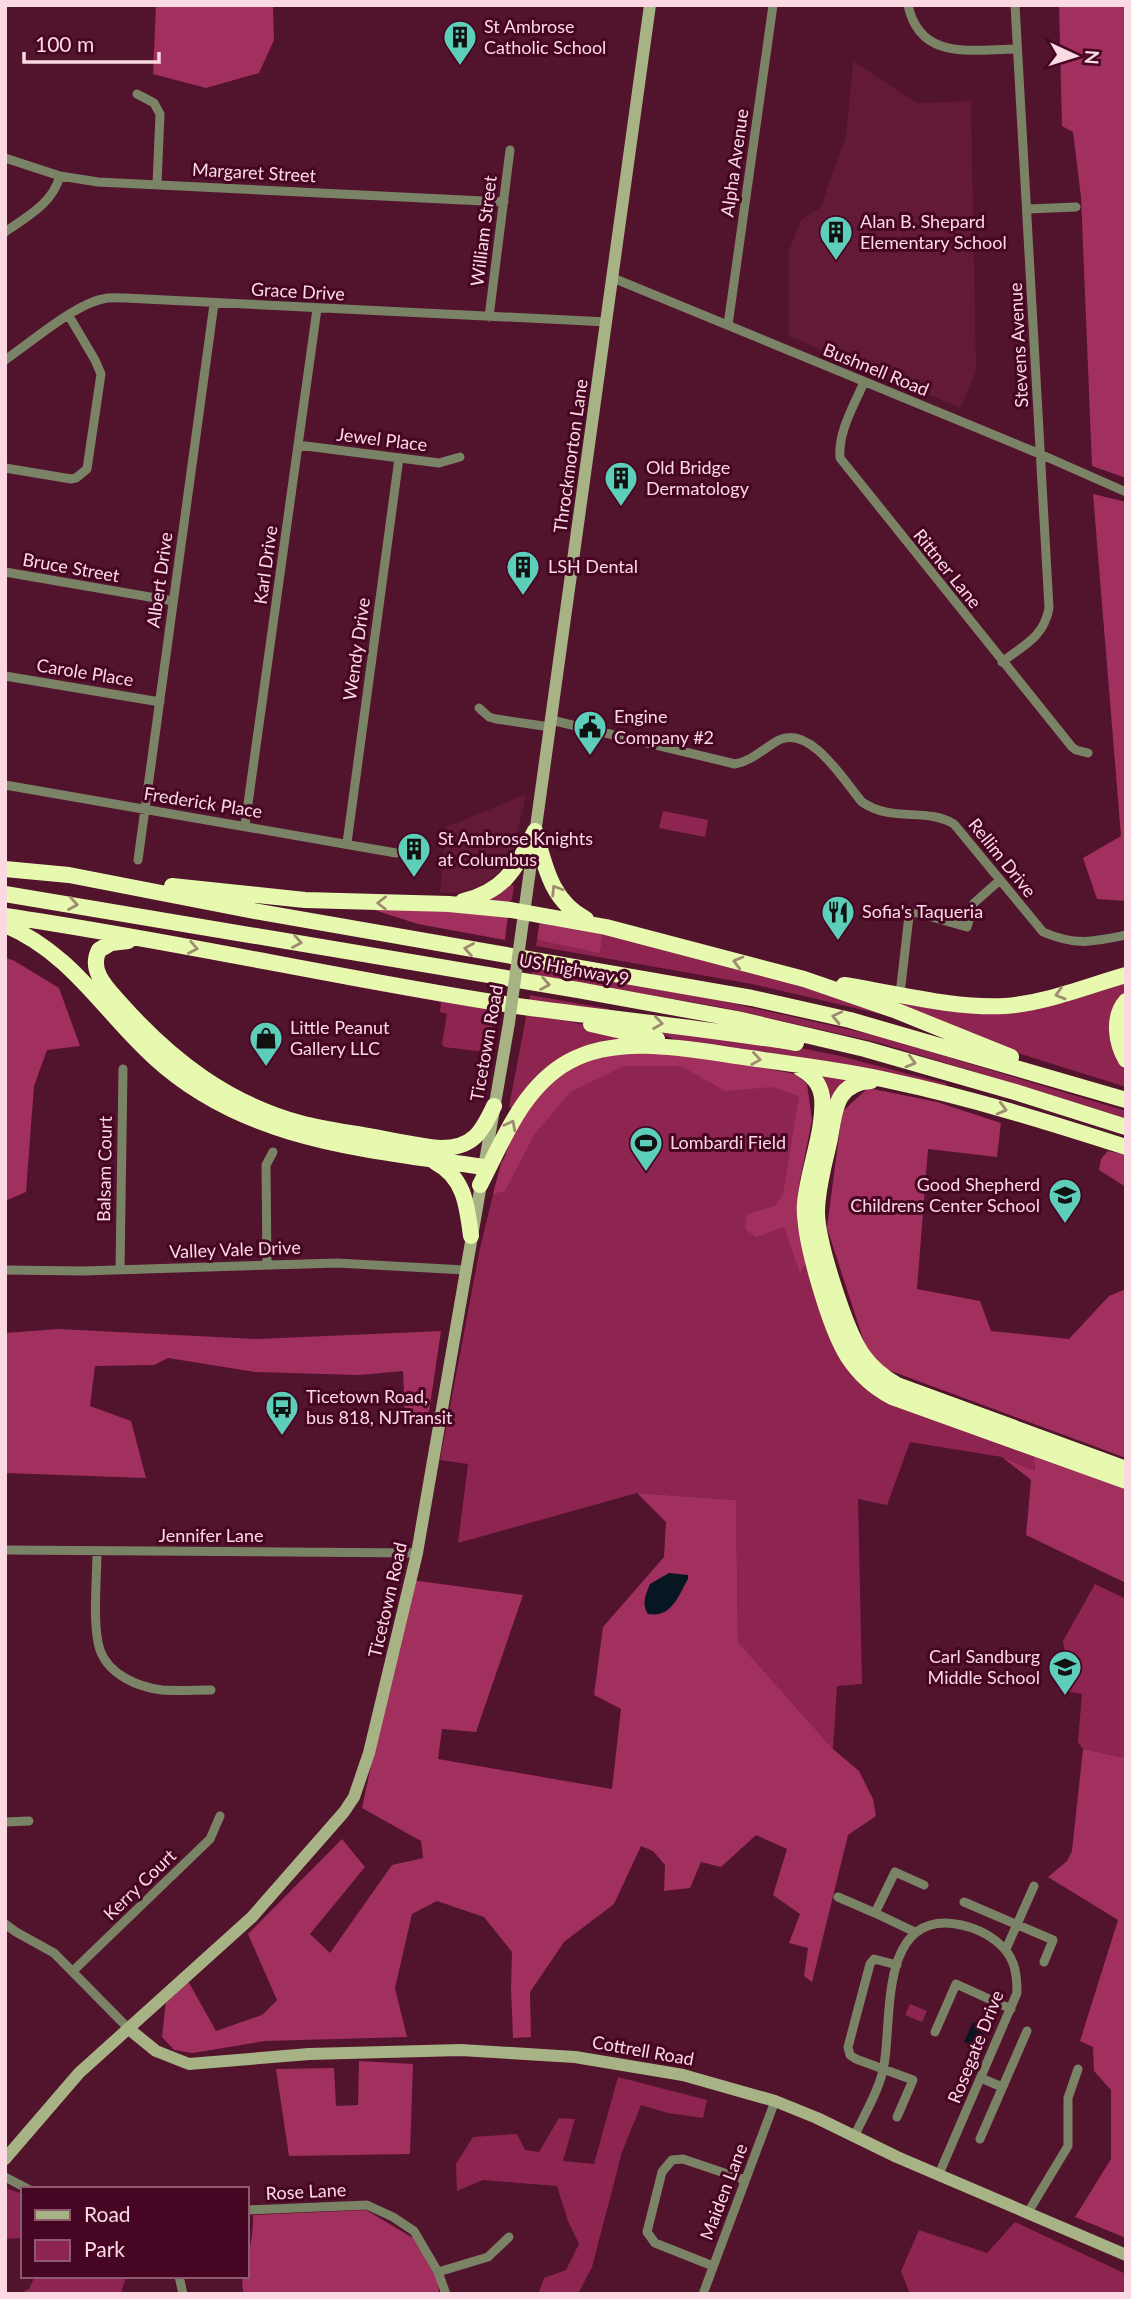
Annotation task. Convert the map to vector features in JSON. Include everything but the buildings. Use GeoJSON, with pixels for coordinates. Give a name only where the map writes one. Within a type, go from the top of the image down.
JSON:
{"type":"FeatureCollection","features":[{"type":"Feature","properties":{"kind":"highway"},"geometry":{"type":"LineString","coordinates":[[449,905],[480,897],[503,883],[519,862],[535,831]]}},
{"type":"Feature","properties":{"kind":"highway"},"geometry":{"type":"LineString","coordinates":[[535,831],[548,878],[558,895],[578,914],[606,927]]}},
{"type":"Feature","properties":{"kind":"highway","name":"US Highway 9"},"geometry":{"type":"LineString","coordinates":[[5,869],[69,875],[267,914],[752,998],[850,1020],[1126,1100]]}},
{"type":"Feature","properties":{"kind":"highway"},"geometry":{"type":"LineString","coordinates":[[69,875],[305,900],[449,905],[524,911],[606,927],[804,979],[897,1011],[1091,1089]]}},
{"type":"Feature","properties":{"kind":"highway","name":"US Highway 9"},"geometry":{"type":"LineString","coordinates":[[5,894],[737,1019],[865,1049],[1126,1127]]}},
{"type":"Feature","properties":{"kind":"highway"},"geometry":{"type":"LineString","coordinates":[[5,916],[518,1006],[818,1046],[865,1049]]}},
{"type":"Feature","properties":{"kind":"highway"},"geometry":{"type":"LineString","coordinates":[[5,925],[29,936],[56,954],[81,977],[155,1058],[216,1102],[259,1123],[299,1136],[483,1167]]}},
{"type":"Feature","properties":{"kind":"highway"},"geometry":{"type":"LineString","coordinates":[[166,943],[121,941],[104,945],[96,955],[98,973],[108,989],[161,1046],[206,1081],[244,1102],[302,1124],[441,1148],[459,1146],[474,1138],[486,1124],[494,1107]]}},
{"type":"Feature","properties":{"kind":"highway"},"geometry":{"type":"LineString","coordinates":[[804,979],[982,1006],[1006,1006],[1025,1004],[1126,975]]}},
{"type":"Feature","properties":{"kind":"highway"},"geometry":{"type":"LineString","coordinates":[[1126,1001],[1121,1006],[1116,1026],[1121,1051],[1126,1060]]}},
{"type":"Feature","properties":{"kind":"highway"},"geometry":{"type":"LineString","coordinates":[[518,1006],[718,1054]]}},
{"type":"Feature","properties":{"kind":"highway"},"geometry":{"type":"LineString","coordinates":[[480,1185],[525,1101],[551,1074],[566,1063],[596,1051],[625,1045],[718,1054],[888,1080],[1026,1115],[1126,1147]]}},
{"type":"Feature","properties":{"kind":"highway"},"geometry":{"type":"LineString","coordinates":[[795,1065],[813,1076],[822,1095],[822,1110],[805,1202],[807,1241],[837,1335],[856,1368],[868,1381],[892,1397],[1126,1481]]}},
{"type":"Feature","properties":{"kind":"highway"},"geometry":{"type":"LineString","coordinates":[[888,1080],[858,1082],[848,1087],[839,1099],[817,1203],[821,1241],[848,1327],[858,1349],[874,1369],[897,1385],[1126,1469]]}},
{"type":"Feature","properties":{"kind":"highway"},"geometry":{"type":"LineString","coordinates":[[426,1158],[445,1168],[461,1185],[467,1204],[471,1236]]}},
{"type":"Feature","properties":{"kind":"street","name":"Throckmorton Lane"},"geometry":{"type":"LineString","coordinates":[[524,911],[650,5]]}},
{"type":"Feature","properties":{"kind":"street","name":"Alpha Avenue"},"geometry":{"type":"LineString","coordinates":[[728,326],[773,5]]}},
{"type":"Feature","properties":{"kind":"street"},"geometry":{"type":"LineString","coordinates":[[908,5],[915,26],[923,37],[936,45],[954,50],[1017,49]]}},
{"type":"Feature","properties":{"kind":"street","name":"Stevens Avenue"},"geometry":{"type":"LineString","coordinates":[[1002,662],[1040,633],[1046,623],[1049,608],[1015,5]]}},
{"type":"Feature","properties":{"kind":"street"},"geometry":{"type":"LineString","coordinates":[[137,94],[154,103],[159,114],[157,184]]}},
{"type":"Feature","properties":{"kind":"street","name":"William Street"},"geometry":{"type":"LineString","coordinates":[[489,317],[510,150]]}},
{"type":"Feature","properties":{"kind":"street","name":"Margaret Street"},"geometry":{"type":"LineString","coordinates":[[5,158],[60,176],[99,182],[504,202]]}},
{"type":"Feature","properties":{"kind":"street"},"geometry":{"type":"LineString","coordinates":[[5,232],[47,201],[60,176]]}},
{"type":"Feature","properties":{"kind":"street"},"geometry":{"type":"LineString","coordinates":[[1028,209],[1076,207]]}},
{"type":"Feature","properties":{"kind":"street","name":"Bushnell Road"},"geometry":{"type":"LineString","coordinates":[[613,278],[1126,492]]}},
{"type":"Feature","properties":{"kind":"street","name":"Grace Drive"},"geometry":{"type":"LineString","coordinates":[[5,360],[88,304],[103,299],[607,322]]}},
{"type":"Feature","properties":{"kind":"street","name":"Albert Drive"},"geometry":{"type":"LineString","coordinates":[[138,860],[214,304]]}},
{"type":"Feature","properties":{"kind":"street","name":"Karl Drive"},"geometry":{"type":"LineString","coordinates":[[245,825],[317,309]]}},
{"type":"Feature","properties":{"kind":"street"},"geometry":{"type":"LineString","coordinates":[[5,468],[71,479],[87,469],[101,374],[69,316]]}},
{"type":"Feature","properties":{"kind":"street","name":"Rittner Lane"},"geometry":{"type":"LineString","coordinates":[[864,382],[843,431],[839,446],[840,458],[1072,747],[1088,753]]}},
{"type":"Feature","properties":{"kind":"street","name":"Jewel Place"},"geometry":{"type":"LineString","coordinates":[[298,445],[439,463],[460,457]]}},
{"type":"Feature","properties":{"kind":"street","name":"Wendy Drive"},"geometry":{"type":"LineString","coordinates":[[347,843],[399,458]]}},
{"type":"Feature","properties":{"kind":"street","name":"Bruce Street"},"geometry":{"type":"LineString","coordinates":[[5,572],[173,601]]}},
{"type":"Feature","properties":{"kind":"street","name":"Carole Place"},"geometry":{"type":"LineString","coordinates":[[5,676],[160,702]]}},
{"type":"Feature","properties":{"kind":"street","name":"Rellim Drive"},"geometry":{"type":"LineString","coordinates":[[479,708],[489,718],[550,723],[735,764],[745,762],[781,739],[802,739],[815,746],[862,802],[870,807],[899,816],[945,818],[954,824],[1043,932],[1063,941],[1087,942],[1126,934]]}},
{"type":"Feature","properties":{"kind":"street","name":"Frederick Place"},"geometry":{"type":"LineString","coordinates":[[5,785],[396,853]]}},
{"type":"Feature","properties":{"kind":"street"},"geometry":{"type":"LineString","coordinates":[[900,994],[911,913],[967,927],[974,904],[1000,880]]}},
{"type":"Feature","properties":{"kind":"street","name":"Ticetown Road"},"geometry":{"type":"LineString","coordinates":[[5,2159],[79,2073],[260,1909],[332,1827],[354,1797],[377,1722],[417,1553],[509,1023],[524,911]]}},
{"type":"Feature","properties":{"kind":"street","name":"Balsam Court"},"geometry":{"type":"LineString","coordinates":[[120,1270],[123,1069]]}},
{"type":"Feature","properties":{"kind":"street"},"geometry":{"type":"LineString","coordinates":[[267,1265],[266,1165],[273,1152]]}},
{"type":"Feature","properties":{"kind":"street","name":"Valley Vale Drive"},"geometry":{"type":"LineString","coordinates":[[5,1270],[120,1270],[337,1263],[465,1270]]}},
{"type":"Feature","properties":{"kind":"street","name":"Jennifer Lane"},"geometry":{"type":"LineString","coordinates":[[5,1550],[417,1553]]}},
{"type":"Feature","properties":{"kind":"street"},"geometry":{"type":"LineString","coordinates":[[97,1552],[97,1624],[100,1651],[115,1672],[136,1684],[160,1690],[211,1690]]}},
{"type":"Feature","properties":{"kind":"street","name":"Kerry Court"},"geometry":{"type":"LineString","coordinates":[[74,1971],[210,1839],[220,1816]]}},
{"type":"Feature","properties":{"kind":"street"},"geometry":{"type":"LineString","coordinates":[[5,1822],[29,1821]]}},
{"type":"Feature","properties":{"kind":"street"},"geometry":{"type":"LineString","coordinates":[[875,1913],[895,1872],[924,1885]]}},
{"type":"Feature","properties":{"kind":"street"},"geometry":{"type":"LineString","coordinates":[[855,2135],[883,2068],[889,1999],[906,1941],[915,1931],[938,1923],[959,1924],[992,1938],[1006,1949],[1034,1886]]}},
{"type":"Feature","properties":{"kind":"street"},"geometry":{"type":"LineString","coordinates":[[838,1897],[915,1931]]}},
{"type":"Feature","properties":{"kind":"street"},"geometry":{"type":"LineString","coordinates":[[964,1902],[1053,1940],[1044,1962]]}},
{"type":"Feature","properties":{"kind":"street"},"geometry":{"type":"LineString","coordinates":[[6,1926],[54,1953],[129,2029]]}},
{"type":"Feature","properties":{"kind":"street","name":"Rosegate Drive"},"geometry":{"type":"LineString","coordinates":[[939,2174],[1017,1993],[1013,1960],[1006,1949]]}},
{"type":"Feature","properties":{"kind":"street"},"geometry":{"type":"LineString","coordinates":[[897,1965],[880,1959],[874,1959],[870,1964],[848,2047],[850,2055],[856,2059],[913,2080],[897,2117]]}},
{"type":"Feature","properties":{"kind":"street"},"geometry":{"type":"LineString","coordinates":[[934,2032],[956,1984],[1011,2008]]}},
{"type":"Feature","properties":{"kind":"street","name":"Cottrell Road"},"geometry":{"type":"LineString","coordinates":[[129,2029],[156,2051],[189,2064],[387,2050],[509,2052],[575,2057],[683,2076],[775,2101],[855,2135],[897,2157],[1126,2255]]}},
{"type":"Feature","properties":{"kind":"street"},"geometry":{"type":"LineString","coordinates":[[979,2139],[1027,2031]]}},
{"type":"Feature","properties":{"kind":"street"},"geometry":{"type":"LineString","coordinates":[[1027,2214],[1068,2146],[1068,2098],[1078,2069]]}},
{"type":"Feature","properties":{"kind":"street"},"geometry":{"type":"LineString","coordinates":[[981,2078],[1002,2088]]}},
{"type":"Feature","properties":{"kind":"street","name":"Maiden Lane"},"geometry":{"type":"LineString","coordinates":[[703,2294],[775,2101]]}},
{"type":"Feature","properties":{"kind":"street"},"geometry":{"type":"LineString","coordinates":[[713,2266],[655,2243],[647,2232],[662,2172],[672,2160],[683,2159],[745,2180]]}},
{"type":"Feature","properties":{"kind":"street"},"geometry":{"type":"LineString","coordinates":[[5,2177],[25,2187]]}},
{"type":"Feature","properties":{"kind":"street","name":"Rose Lane"},"geometry":{"type":"LineString","coordinates":[[248,2210],[367,2204],[414,2231],[438,2272],[446,2294]]}},
{"type":"Feature","properties":{"kind":"street"},"geometry":{"type":"LineString","coordinates":[[438,2272],[488,2257],[509,2237]]}},
{"type":"Feature","properties":{"kind":"shaded area"},"geometry":{"type":"Polygon","coordinates":[[[156,5],[273,5],[274,40],[259,73],[206,88],[153,74],[156,5]]]}},
{"type":"Feature","properties":{"kind":"shaded area"},"geometry":{"type":"Polygon","coordinates":[[[1059,5],[1126,5],[1126,478],[1092,466],[1081,197],[1073,132],[1062,126],[1059,5]]]}},
{"type":"Feature","properties":{"kind":"shaded area"},"geometry":{"type":"Polygon","coordinates":[[[853,61],[917,103],[971,101],[976,372],[960,408],[789,336],[789,251],[801,220],[820,208],[846,137],[853,61]]]}},
{"type":"Feature","properties":{"kind":"shaded area"},"geometry":{"type":"Polygon","coordinates":[[[1093,494],[1126,502],[1126,901],[1097,899],[1083,858],[1121,836],[1093,494]]]}},
{"type":"Feature","properties":{"kind":"shaded area"},"geometry":{"type":"Polygon","coordinates":[[[526,794],[514,847],[501,870],[474,889],[455,893],[440,892],[447,827],[526,794]]]}},
{"type":"Feature","properties":{"kind":"shaded area"},"geometry":{"type":"Polygon","coordinates":[[[371,909],[508,914],[505,940],[418,924],[371,909]]]}},
{"type":"Feature","properties":{"kind":"shaded area"},"geometry":{"type":"Polygon","coordinates":[[[540,919],[603,932],[600,953],[537,940],[540,919]]]}},
{"type":"Feature","properties":{"kind":"shaded area"},"geometry":{"type":"Polygon","coordinates":[[[5,958],[13,960],[59,988],[80,1046],[47,1050],[34,1086],[26,1192],[5,1201],[5,958]]]}},
{"type":"Feature","properties":{"kind":"shaded area"},"geometry":{"type":"Polygon","coordinates":[[[610,1052],[656,1052],[742,1064],[795,1074],[807,1084],[812,1120],[798,1190],[797,1223],[807,1262],[800,1273],[784,1227],[756,1237],[745,1229],[747,1214],[775,1206],[783,1195],[799,1096],[772,1087],[725,1091],[681,1066],[624,1066],[570,1092],[534,1135],[505,1191],[493,1194],[504,1158],[519,1124],[541,1093],[569,1069],[610,1052]]]}},
{"type":"Feature","properties":{"kind":"shaded area"},"geometry":{"type":"Polygon","coordinates":[[[868,1088],[937,1102],[1001,1123],[997,1157],[928,1149],[917,1289],[980,1301],[991,1331],[1069,1339],[1109,1296],[1126,1289],[1126,1458],[883,1368],[868,1354],[827,1228],[842,1112],[868,1088]]]}},
{"type":"Feature","properties":{"kind":"shaded area"},"geometry":{"type":"Polygon","coordinates":[[[1108,1151],[1126,1155],[1126,1187],[1099,1170],[1101,1159],[1108,1151]]]}},
{"type":"Feature","properties":{"kind":"shaded area"},"geometry":{"type":"Polygon","coordinates":[[[59,1329],[257,1339],[441,1331],[429,1412],[405,1419],[403,1371],[360,1375],[255,1372],[168,1358],[154,1365],[95,1366],[90,1406],[131,1421],[146,1478],[5,1473],[5,1333],[59,1329]]]}},
{"type":"Feature","properties":{"kind":"shaded area"},"geometry":{"type":"Polygon","coordinates":[[[1033,1453],[1126,1488],[1126,1583],[1026,1535],[1031,1480],[1002,1457],[1035,1471],[1033,1453]]]}},
{"type":"Feature","properties":{"kind":"shaded area"},"geometry":{"type":"Polygon","coordinates":[[[637,1493],[736,1500],[738,1642],[833,1749],[859,1771],[873,1799],[876,1816],[848,1835],[812,1982],[804,1976],[808,1948],[789,1943],[800,1914],[773,1895],[787,1849],[756,1835],[721,1867],[701,1862],[690,1888],[664,1891],[665,1865],[653,1851],[641,1846],[614,1904],[564,1942],[530,1992],[531,2037],[513,2038],[512,1952],[484,1917],[437,1901],[412,1914],[395,1988],[407,2037],[265,2041],[193,2053],[174,2050],[162,2037],[166,2001],[188,1981],[216,2031],[262,2015],[277,2000],[248,1934],[342,1839],[365,1867],[310,1934],[330,1953],[392,1865],[423,1858],[421,1841],[362,1808],[411,1580],[523,1595],[476,1732],[442,1729],[438,1759],[612,1789],[621,1709],[594,1695],[603,1627],[664,1557],[666,1522],[637,1493]]]}},
{"type":"Feature","properties":{"kind":"shaded area"},"geometry":{"type":"Polygon","coordinates":[[[1083,1749],[1126,1758],[1126,2238],[1075,2217],[1111,2159],[1111,2090],[1094,2071],[1093,2047],[1080,2041],[1118,1920],[1048,1877],[1067,1861],[1072,1851],[1083,1749]]]}},
{"type":"Feature","properties":{"kind":"shaded area"},"geometry":{"type":"Polygon","coordinates":[[[359,2061],[413,2064],[410,2154],[289,2156],[276,2069],[334,2068],[336,2106],[358,2105],[359,2061]]]}},
{"type":"Feature","properties":{"kind":"shaded area"},"geometry":{"type":"Polygon","coordinates":[[[366,2210],[413,2238],[438,2281],[439,2294],[244,2294],[243,2278],[248,2278],[253,2215],[366,2210]]]}},
{"type":"Feature","properties":{"kind":"green space"},"geometry":{"type":"Polygon","coordinates":[[[663,811],[708,820],[705,837],[659,828],[663,811]]]}},
{"type":"Feature","properties":{"kind":"green space"},"geometry":{"type":"Polygon","coordinates":[[[511,884],[514,887],[508,905],[473,903],[511,884]]]}},
{"type":"Feature","properties":{"kind":"green space"},"geometry":{"type":"Polygon","coordinates":[[[603,932],[834,993],[889,1016],[752,984],[536,946],[537,940],[600,952],[603,932]]]}},
{"type":"Feature","properties":{"kind":"green space"},"geometry":{"type":"Polygon","coordinates":[[[533,966],[713,999],[878,1036],[1126,1111],[1126,1118],[876,1042],[720,1007],[532,975],[533,966]]]}},
{"type":"Feature","properties":{"kind":"green space"},"geometry":{"type":"Polygon","coordinates":[[[345,981],[495,1007],[489,1048],[485,1052],[444,1047],[442,1044],[447,1014],[440,1012],[441,1002],[345,985],[345,981]]]}},
{"type":"Feature","properties":{"kind":"green space"},"geometry":{"type":"Polygon","coordinates":[[[1126,981],[1116,1055],[1126,1073],[1126,1087],[1005,1049],[870,993],[962,1009],[1126,981]]]}},
{"type":"Feature","properties":{"kind":"green space"},"geometry":{"type":"Polygon","coordinates":[[[530,995],[609,1009],[608,1014],[529,1002],[530,995]]]}},
{"type":"Feature","properties":{"kind":"green space"},"geometry":{"type":"Polygon","coordinates":[[[527,1012],[639,1037],[514,1108],[509,1107],[527,1012]]]}},
{"type":"Feature","properties":{"kind":"green space"},"geometry":{"type":"Polygon","coordinates":[[[646,1028],[771,1042],[836,1055],[947,1084],[946,1088],[674,1039],[646,1028]]]}},
{"type":"Feature","properties":{"kind":"green space"},"geometry":{"type":"Polygon","coordinates":[[[589,1059],[742,1064],[807,1084],[796,1225],[841,1359],[877,1397],[1033,1453],[1035,1471],[1002,1457],[910,1442],[887,1505],[858,1499],[862,1684],[837,1686],[833,1749],[738,1642],[736,1500],[637,1493],[458,1543],[468,1464],[440,1460],[480,1248],[501,1162],[589,1059]]]}},
{"type":"Feature","properties":{"kind":"green space"},"geometry":{"type":"Polygon","coordinates":[[[824,1075],[851,1079],[829,1117],[822,1077],[824,1075]]]}},
{"type":"Feature","properties":{"kind":"green space"},"geometry":{"type":"Polygon","coordinates":[[[1095,1584],[1126,1599],[1126,1758],[1083,1749],[1078,1742],[1082,1694],[1058,1690],[1068,1668],[1063,1641],[1095,1584]]]}},
{"type":"Feature","properties":{"kind":"green space"},"geometry":{"type":"Polygon","coordinates":[[[910,2004],[927,2011],[922,2022],[905,2015],[910,2004]]]}},
{"type":"Feature","properties":{"kind":"green space"},"geometry":{"type":"Polygon","coordinates":[[[618,2077],[707,2100],[703,2118],[668,2113],[641,2105],[622,2152],[592,2267],[578,2294],[538,2294],[544,2278],[566,2270],[579,2244],[568,2221],[557,2186],[483,2180],[457,2191],[456,2164],[473,2137],[517,2134],[525,2150],[539,2152],[559,2118],[575,2119],[563,2161],[594,2164],[618,2077]]]}},
{"type":"Feature","properties":{"kind":"green space"},"geometry":{"type":"Polygon","coordinates":[[[5,2188],[21,2193],[21,2238],[5,2239],[5,2188]]]}},
{"type":"Feature","properties":{"kind":"green space"},"geometry":{"type":"Polygon","coordinates":[[[1015,2222],[1126,2274],[1126,2294],[910,2294],[901,2271],[919,2230],[987,2253],[1015,2222]]]}},
{"type":"Feature","properties":{"kind":"green space"},"geometry":{"type":"Polygon","coordinates":[[[34,2278],[125,2278],[121,2294],[18,2294],[29,2289],[34,2278]]]}},
{"type":"Feature","properties":{"kind":"water"},"geometry":{"type":"Polygon","coordinates":[[[669,1573],[688,1575],[688,1579],[669,1609],[663,1613],[648,1614],[645,1603],[650,1584],[669,1573]]]}},
{"type":"Feature","properties":{"kind":"water"},"geometry":{"type":"Polygon","coordinates":[[[973,2022],[986,2028],[981,2035],[977,2034],[972,2045],[964,2042],[973,2022]]]}},
{"type":"Feature","properties":{"kind":"place","name":"St Ambrose Catholic School"},"geometry":{"type":"Point","coordinates":[460,67]}},
{"type":"Feature","properties":{"kind":"place","name":"Alan B. Shepard Elementary School"},"geometry":{"type":"Point","coordinates":[836,262]}},
{"type":"Feature","properties":{"kind":"place","name":"Old Bridge Dermatology"},"geometry":{"type":"Point","coordinates":[621,508]}},
{"type":"Feature","properties":{"kind":"place","name":"LSH Dental"},"geometry":{"type":"Point","coordinates":[523,597]}},
{"type":"Feature","properties":{"kind":"place","name":"Engine Company #2"},"geometry":{"type":"Point","coordinates":[590,757]}},
{"type":"Feature","properties":{"kind":"place","name":"St Ambrose Knights at Columbus"},"geometry":{"type":"Point","coordinates":[414,879]}},
{"type":"Feature","properties":{"kind":"place","name":"Sofia's Taqueria"},"geometry":{"type":"Point","coordinates":[838,942]}},
{"type":"Feature","properties":{"kind":"place","name":"Little Peanut Gallery LLC"},"geometry":{"type":"Point","coordinates":[266,1068]}},
{"type":"Feature","properties":{"kind":"place","name":"Lombardi Field"},"geometry":{"type":"Point","coordinates":[646,1173]}},
{"type":"Feature","properties":{"kind":"place","name":"Good Shepherd Childrens Center School"},"geometry":{"type":"Point","coordinates":[1065,1225]}},
{"type":"Feature","properties":{"kind":"place","name":"Ticetown Road, bus 818, NJTransit"},"geometry":{"type":"Point","coordinates":[282,1437]}},
{"type":"Feature","properties":{"kind":"place","name":"Carl Sandburg Middle School"},"geometry":{"type":"Point","coordinates":[1065,1697]}}]}
